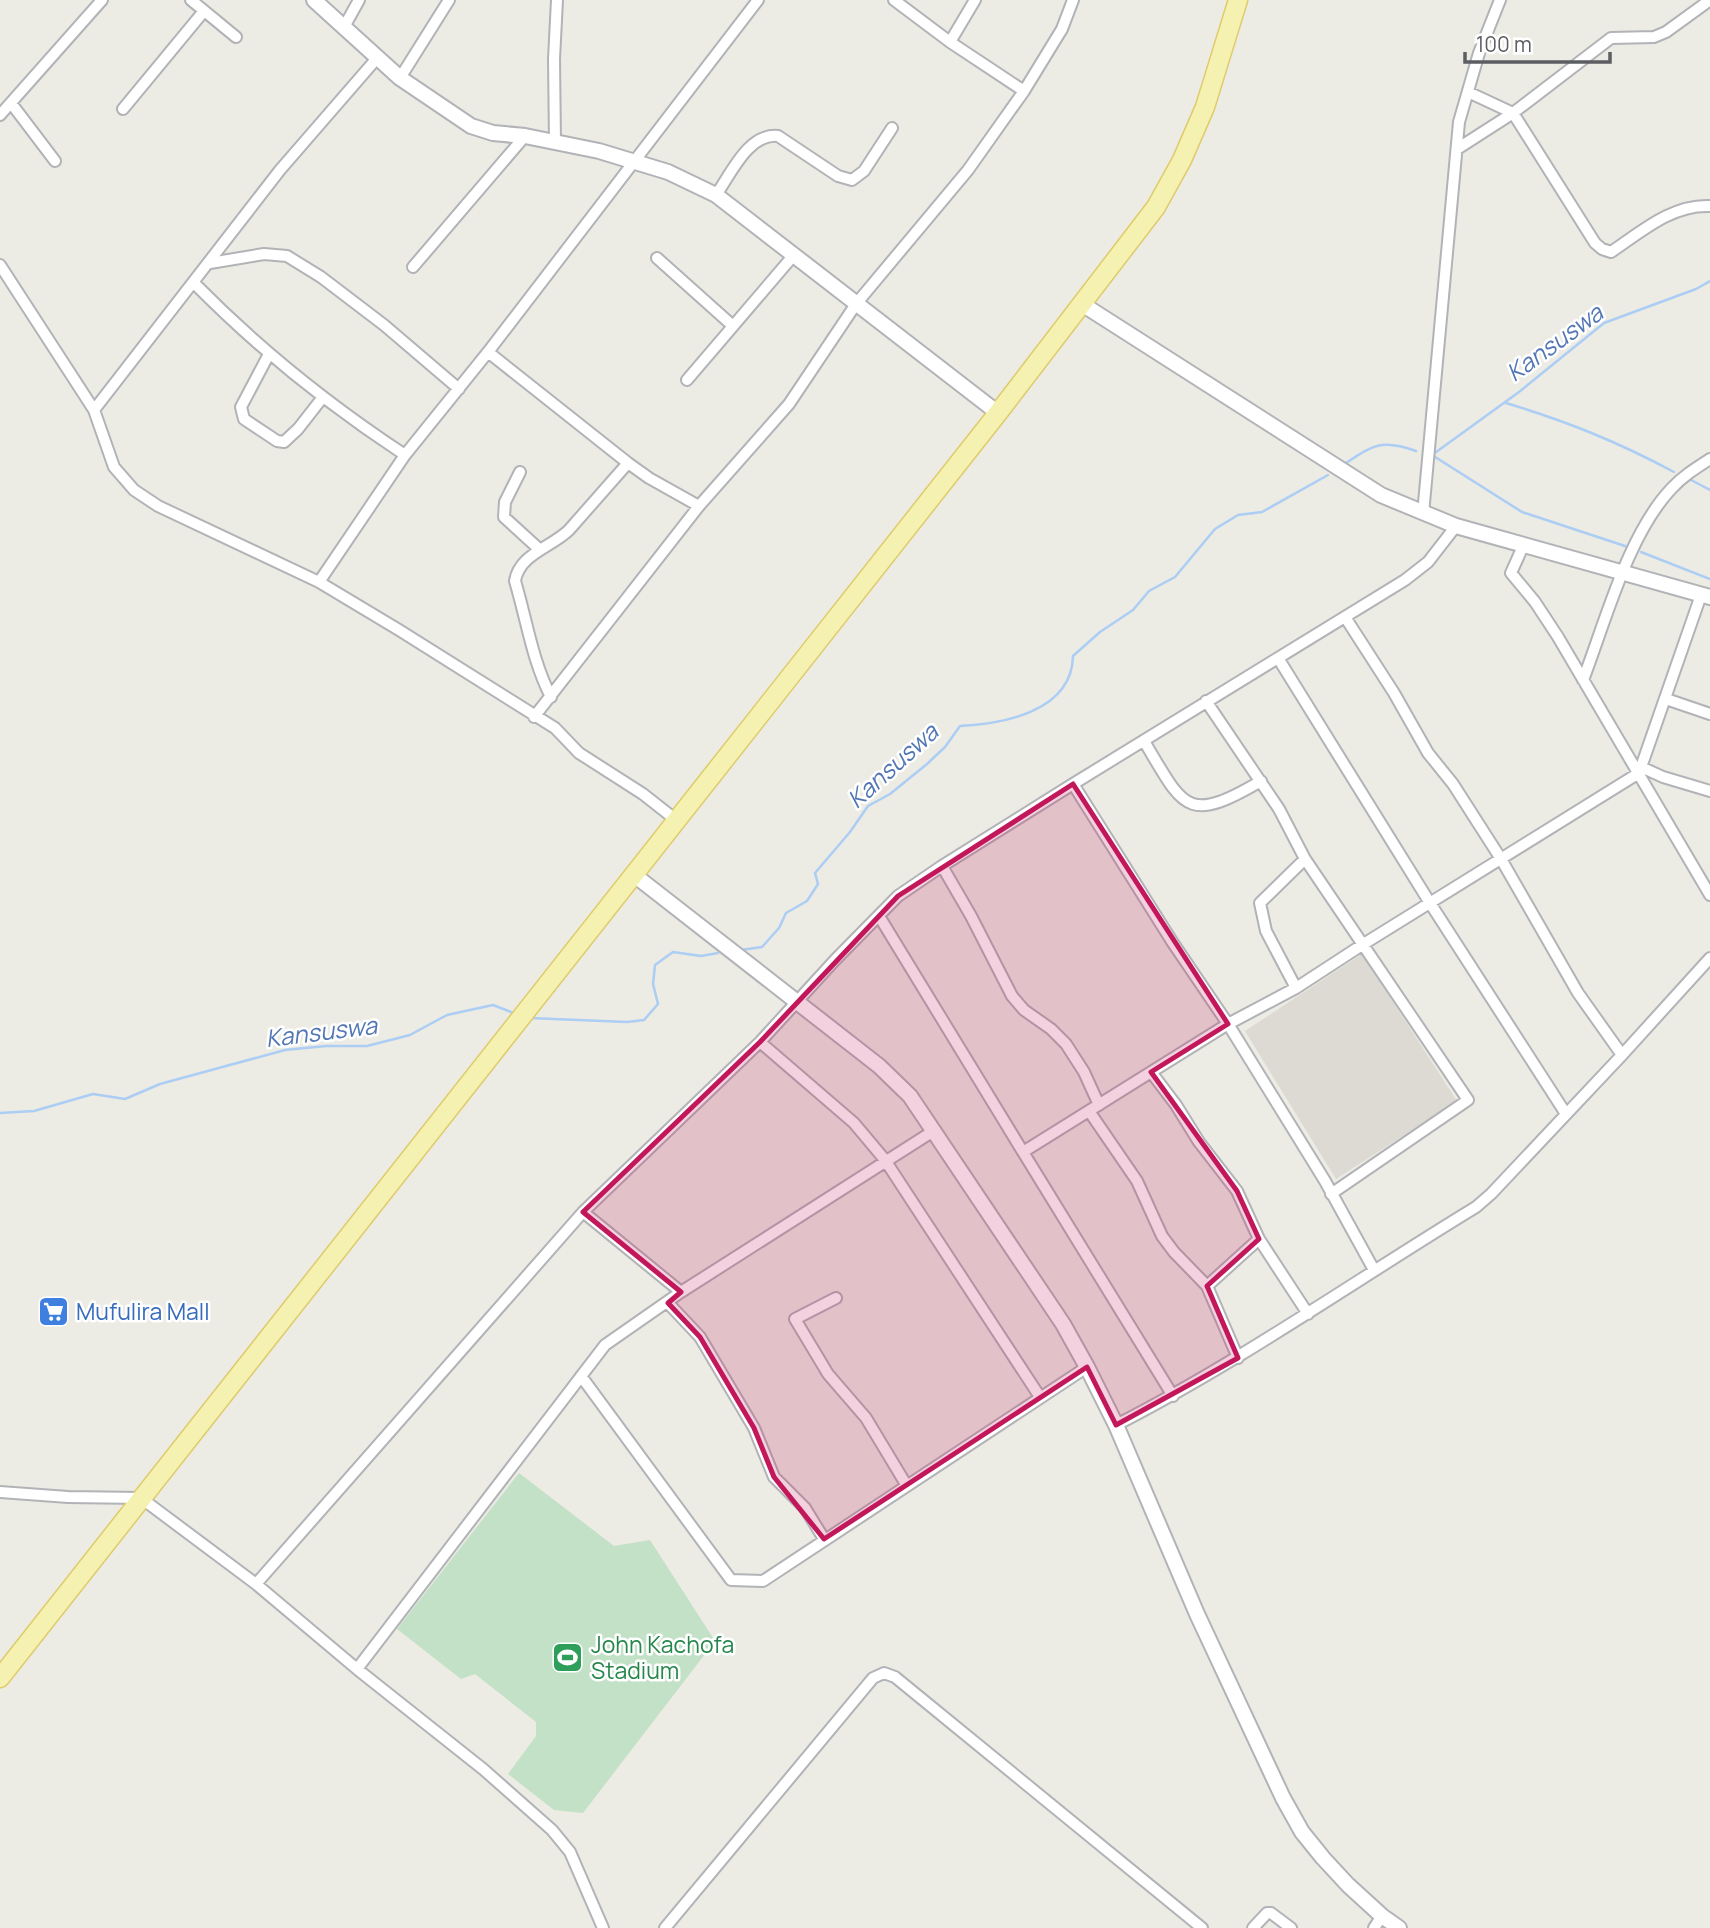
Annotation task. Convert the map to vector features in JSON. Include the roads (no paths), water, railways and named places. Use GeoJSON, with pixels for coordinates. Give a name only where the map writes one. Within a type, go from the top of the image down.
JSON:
{"type":"FeatureCollection","features":[{"type":"Feature","properties":{"kind":"main road"},"geometry":{"type":"LineString","coordinates":[[0,1678],[998,413],[1156,207],[1182,160],[1205,107],[1238,0]]}},
{"type":"Feature","properties":{"kind":"street"},"geometry":{"type":"LineString","coordinates":[[0,115],[102,0]]}},
{"type":"Feature","properties":{"kind":"street"},"geometry":{"type":"LineString","coordinates":[[191,0],[236,37]]}},
{"type":"Feature","properties":{"kind":"street"},"geometry":{"type":"LineString","coordinates":[[314,0],[400,78],[471,126],[493,133],[525,136],[599,151],[668,172],[716,195],[998,413]]}},
{"type":"Feature","properties":{"kind":"street"},"geometry":{"type":"LineString","coordinates":[[344,27],[359,0]]}},
{"type":"Feature","properties":{"kind":"street"},"geometry":{"type":"LineString","coordinates":[[400,78],[449,0]]}},
{"type":"Feature","properties":{"kind":"street"},"geometry":{"type":"LineString","coordinates":[[555,143],[554,59],[558,0]]}},
{"type":"Feature","properties":{"kind":"street"},"geometry":{"type":"LineString","coordinates":[[319,583],[405,455],[488,352],[758,0]]}},
{"type":"Feature","properties":{"kind":"street"},"geometry":{"type":"LineString","coordinates":[[894,0],[1024,91]]}},
{"type":"Feature","properties":{"kind":"street"},"geometry":{"type":"LineString","coordinates":[[950,41],[975,0]]}},
{"type":"Feature","properties":{"kind":"street"},"geometry":{"type":"LineString","coordinates":[[534,717],[699,506],[789,404],[856,304],[968,170],[1024,91],[1062,29],[1073,0]]}},
{"type":"Feature","properties":{"kind":"street"},"geometry":{"type":"LineString","coordinates":[[1423,514],[1459,122],[1479,53],[1500,0]]}},
{"type":"Feature","properties":{"kind":"street"},"geometry":{"type":"LineString","coordinates":[[1457,149],[1513,113],[1611,38],[1654,37],[1666,32],[1710,0]]}},
{"type":"Feature","properties":{"kind":"street"},"geometry":{"type":"LineString","coordinates":[[123,109],[204,11]]}},
{"type":"Feature","properties":{"kind":"street"},"geometry":{"type":"LineString","coordinates":[[94,411],[280,170],[379,57]]}},
{"type":"Feature","properties":{"kind":"street"},"geometry":{"type":"LineString","coordinates":[[1468,92],[1513,113],[1602,249],[1611,252],[1684,208],[1710,206]]}},
{"type":"Feature","properties":{"kind":"street"},"geometry":{"type":"LineString","coordinates":[[11,103],[55,161]]}},
{"type":"Feature","properties":{"kind":"street"},"geometry":{"type":"LineString","coordinates":[[716,195],[748,149],[760,138],[778,136],[838,176],[852,180],[864,171],[892,128]]}},
{"type":"Feature","properties":{"kind":"street"},"geometry":{"type":"LineString","coordinates":[[413,267],[525,136]]}},
{"type":"Feature","properties":{"kind":"street"},"geometry":{"type":"LineString","coordinates":[[210,263],[264,254],[288,256],[321,277],[384,325],[459,388]]}},
{"type":"Feature","properties":{"kind":"street"},"geometry":{"type":"LineString","coordinates":[[687,380],[793,256]]}},
{"type":"Feature","properties":{"kind":"street"},"geometry":{"type":"LineString","coordinates":[[657,258],[733,326]]}},
{"type":"Feature","properties":{"kind":"street"},"geometry":{"type":"LineString","coordinates":[[0,265],[94,411],[114,467],[134,490],[158,506],[319,583],[399,630],[555,728],[579,753],[643,794],[676,820]]}},
{"type":"Feature","properties":{"kind":"street"},"geometry":{"type":"LineString","coordinates":[[194,283],[269,354],[353,421],[405,455]]}},
{"type":"Feature","properties":{"kind":"street"},"geometry":{"type":"LineString","coordinates":[[1023,1152],[1228,1024],[1296,988],[1640,770],[1705,596],[1455,527],[1381,495],[1082,304]]}},
{"type":"Feature","properties":{"kind":"street"},"geometry":{"type":"LineString","coordinates":[[488,352],[628,464],[699,506]]}},
{"type":"Feature","properties":{"kind":"street"},"geometry":{"type":"LineString","coordinates":[[269,354],[242,407],[244,419],[277,441],[284,442],[323,397]]}},
{"type":"Feature","properties":{"kind":"street"},"geometry":{"type":"LineString","coordinates":[[1583,680],[1635,541],[1670,489],[1710,459]]}},
{"type":"Feature","properties":{"kind":"street"},"geometry":{"type":"LineString","coordinates":[[551,697],[539,673],[515,581],[517,574],[539,549],[561,538],[628,464]]}},
{"type":"Feature","properties":{"kind":"street"},"geometry":{"type":"LineString","coordinates":[[520,472],[505,502],[504,517],[539,549]]}},
{"type":"Feature","properties":{"kind":"street"},"geometry":{"type":"LineString","coordinates":[[256,1584],[583,1212],[760,1042],[906,890],[1418,571],[1455,527]]}},
{"type":"Feature","properties":{"kind":"street"},"geometry":{"type":"LineString","coordinates":[[1524,544],[1511,573],[1547,620],[1640,770],[1710,895]]}},
{"type":"Feature","properties":{"kind":"street"},"geometry":{"type":"LineString","coordinates":[[1345,617],[1394,693],[1427,753],[1453,784],[1501,859],[1572,982],[1622,1055]]}},
{"type":"Feature","properties":{"kind":"street"},"geometry":{"type":"LineString","coordinates":[[1278,658],[1430,903],[1566,1114]]}},
{"type":"Feature","properties":{"kind":"street"},"geometry":{"type":"LineString","coordinates":[[1666,699],[1710,714]]}},
{"type":"Feature","properties":{"kind":"street"},"geometry":{"type":"LineString","coordinates":[[1206,701],[1261,781],[1305,859],[1468,1100],[1331,1194]]}},
{"type":"Feature","properties":{"kind":"street"},"geometry":{"type":"LineString","coordinates":[[1144,741],[1176,792],[1196,806],[1210,806],[1230,799],[1261,781]]}},
{"type":"Feature","properties":{"kind":"street"},"geometry":{"type":"LineString","coordinates":[[1640,770],[1710,792]]}},
{"type":"Feature","properties":{"kind":"street"},"geometry":{"type":"LineString","coordinates":[[1073,784],[1173,943],[1228,1024],[1374,1270]]}},
{"type":"Feature","properties":{"kind":"street"},"geometry":{"type":"LineString","coordinates":[[1296,988],[1270,940],[1260,903],[1305,859]]}},
{"type":"Feature","properties":{"kind":"street"},"geometry":{"type":"LineString","coordinates":[[942,866],[1012,996],[1024,1010],[1051,1029],[1066,1044],[1084,1072],[1094,1108],[1137,1181],[1162,1236],[1207,1286],[1238,1358]]}},
{"type":"Feature","properties":{"kind":"street"},"geometry":{"type":"LineString","coordinates":[[633,874],[896,1081],[910,1096],[1063,1325],[1087,1367],[1116,1425],[1197,1614],[1283,1798],[1302,1832],[1378,1922],[1399,1928]]}},
{"type":"Feature","properties":{"kind":"street"},"geometry":{"type":"LineString","coordinates":[[879,916],[1173,1396]]}},
{"type":"Feature","properties":{"kind":"street"},"geometry":{"type":"LineString","coordinates":[[1116,1425],[1238,1358],[1476,1207],[1622,1055],[1710,958]]}},
{"type":"Feature","properties":{"kind":"street"},"geometry":{"type":"LineString","coordinates":[[760,1042],[854,1123],[885,1160],[1040,1396]]}},
{"type":"Feature","properties":{"kind":"street"},"geometry":{"type":"LineString","coordinates":[[1151,1072],[1237,1191],[1259,1239],[1308,1314]]}},
{"type":"Feature","properties":{"kind":"street"},"geometry":{"type":"LineString","coordinates":[[356,1669],[605,1345],[681,1292],[934,1130]]}},
{"type":"Feature","properties":{"kind":"street"},"geometry":{"type":"LineString","coordinates":[[583,1212],[681,1292]]}},
{"type":"Feature","properties":{"kind":"street"},"geometry":{"type":"LineString","coordinates":[[1207,1286],[1259,1239]]}},
{"type":"Feature","properties":{"kind":"street"},"geometry":{"type":"LineString","coordinates":[[836,1298],[795,1319],[828,1374],[866,1418],[907,1486]]}},
{"type":"Feature","properties":{"kind":"street"},"geometry":{"type":"LineString","coordinates":[[668,1303],[700,1338],[754,1428],[774,1477],[805,1508],[824,1539]]}},
{"type":"Feature","properties":{"kind":"street"},"geometry":{"type":"LineString","coordinates":[[581,1376],[731,1580],[763,1581],[1087,1367]]}},
{"type":"Feature","properties":{"kind":"street"},"geometry":{"type":"LineString","coordinates":[[0,1492],[68,1497],[141,1498],[256,1584],[356,1669],[483,1769],[552,1830],[570,1852],[603,1928]]}},
{"type":"Feature","properties":{"kind":"street"},"geometry":{"type":"LineString","coordinates":[[665,1928],[873,1678],[884,1673],[895,1677],[1202,1928]]}},
{"type":"Feature","properties":{"kind":"street"},"geometry":{"type":"LineString","coordinates":[[1252,1928],[1267,1913],[1271,1913],[1291,1928]]}},
{"type":"Feature","properties":{"kind":"waterway","name":"Kansuswa"},"geometry":{"type":"LineString","coordinates":[[1628,547],[1522,512],[1432,455],[1519,392],[1604,323],[1696,289],[1710,281]]}},
{"type":"Feature","properties":{"kind":"waterway"},"geometry":{"type":"LineString","coordinates":[[1506,403],[1592,433],[1674,472]]}},
{"type":"Feature","properties":{"kind":"waterway","name":"Kansuswa"},"geometry":{"type":"LineString","coordinates":[[1343,465],[1377,446],[1393,445],[1416,451]]}},
{"type":"Feature","properties":{"kind":"waterway","name":"Kansuswa"},"geometry":{"type":"LineString","coordinates":[[741,950],[762,947],[779,928],[786,913],[807,901],[818,884],[815,873],[868,806],[890,794],[927,764],[945,747],[960,726],[1015,717],[1048,702],[1061,690],[1070,675],[1073,656],[1100,632],[1133,610],[1149,591],[1175,577],[1215,529],[1238,515],[1262,512],[1328,475]]}},
{"type":"Feature","properties":{"kind":"waterway"},"geometry":{"type":"LineString","coordinates":[[1691,480],[1710,490]]}},
{"type":"Feature","properties":{"kind":"waterway"},"geometry":{"type":"LineString","coordinates":[[1641,552],[1710,579]]}},
{"type":"Feature","properties":{"kind":"waterway","name":"Kansuswa"},"geometry":{"type":"LineString","coordinates":[[530,1018],[627,1022],[644,1020],[658,1004],[653,984],[655,965],[673,952],[701,956],[718,953]]}},
{"type":"Feature","properties":{"kind":"waterway","name":"Kansuswa"},"geometry":{"type":"LineString","coordinates":[[0,1113],[34,1111],[93,1094],[125,1099],[160,1084],[285,1050],[367,1046],[410,1035],[447,1015],[493,1005],[516,1014]]}},
{"type":"Feature","properties":{"kind":"place","name":"Mufulira Mall"},"geometry":{"type":"Point","coordinates":[53,1311]}},
{"type":"Feature","properties":{"kind":"place","name":"John Kachofa Stadium"},"geometry":{"type":"Point","coordinates":[568,1657]}}]}
